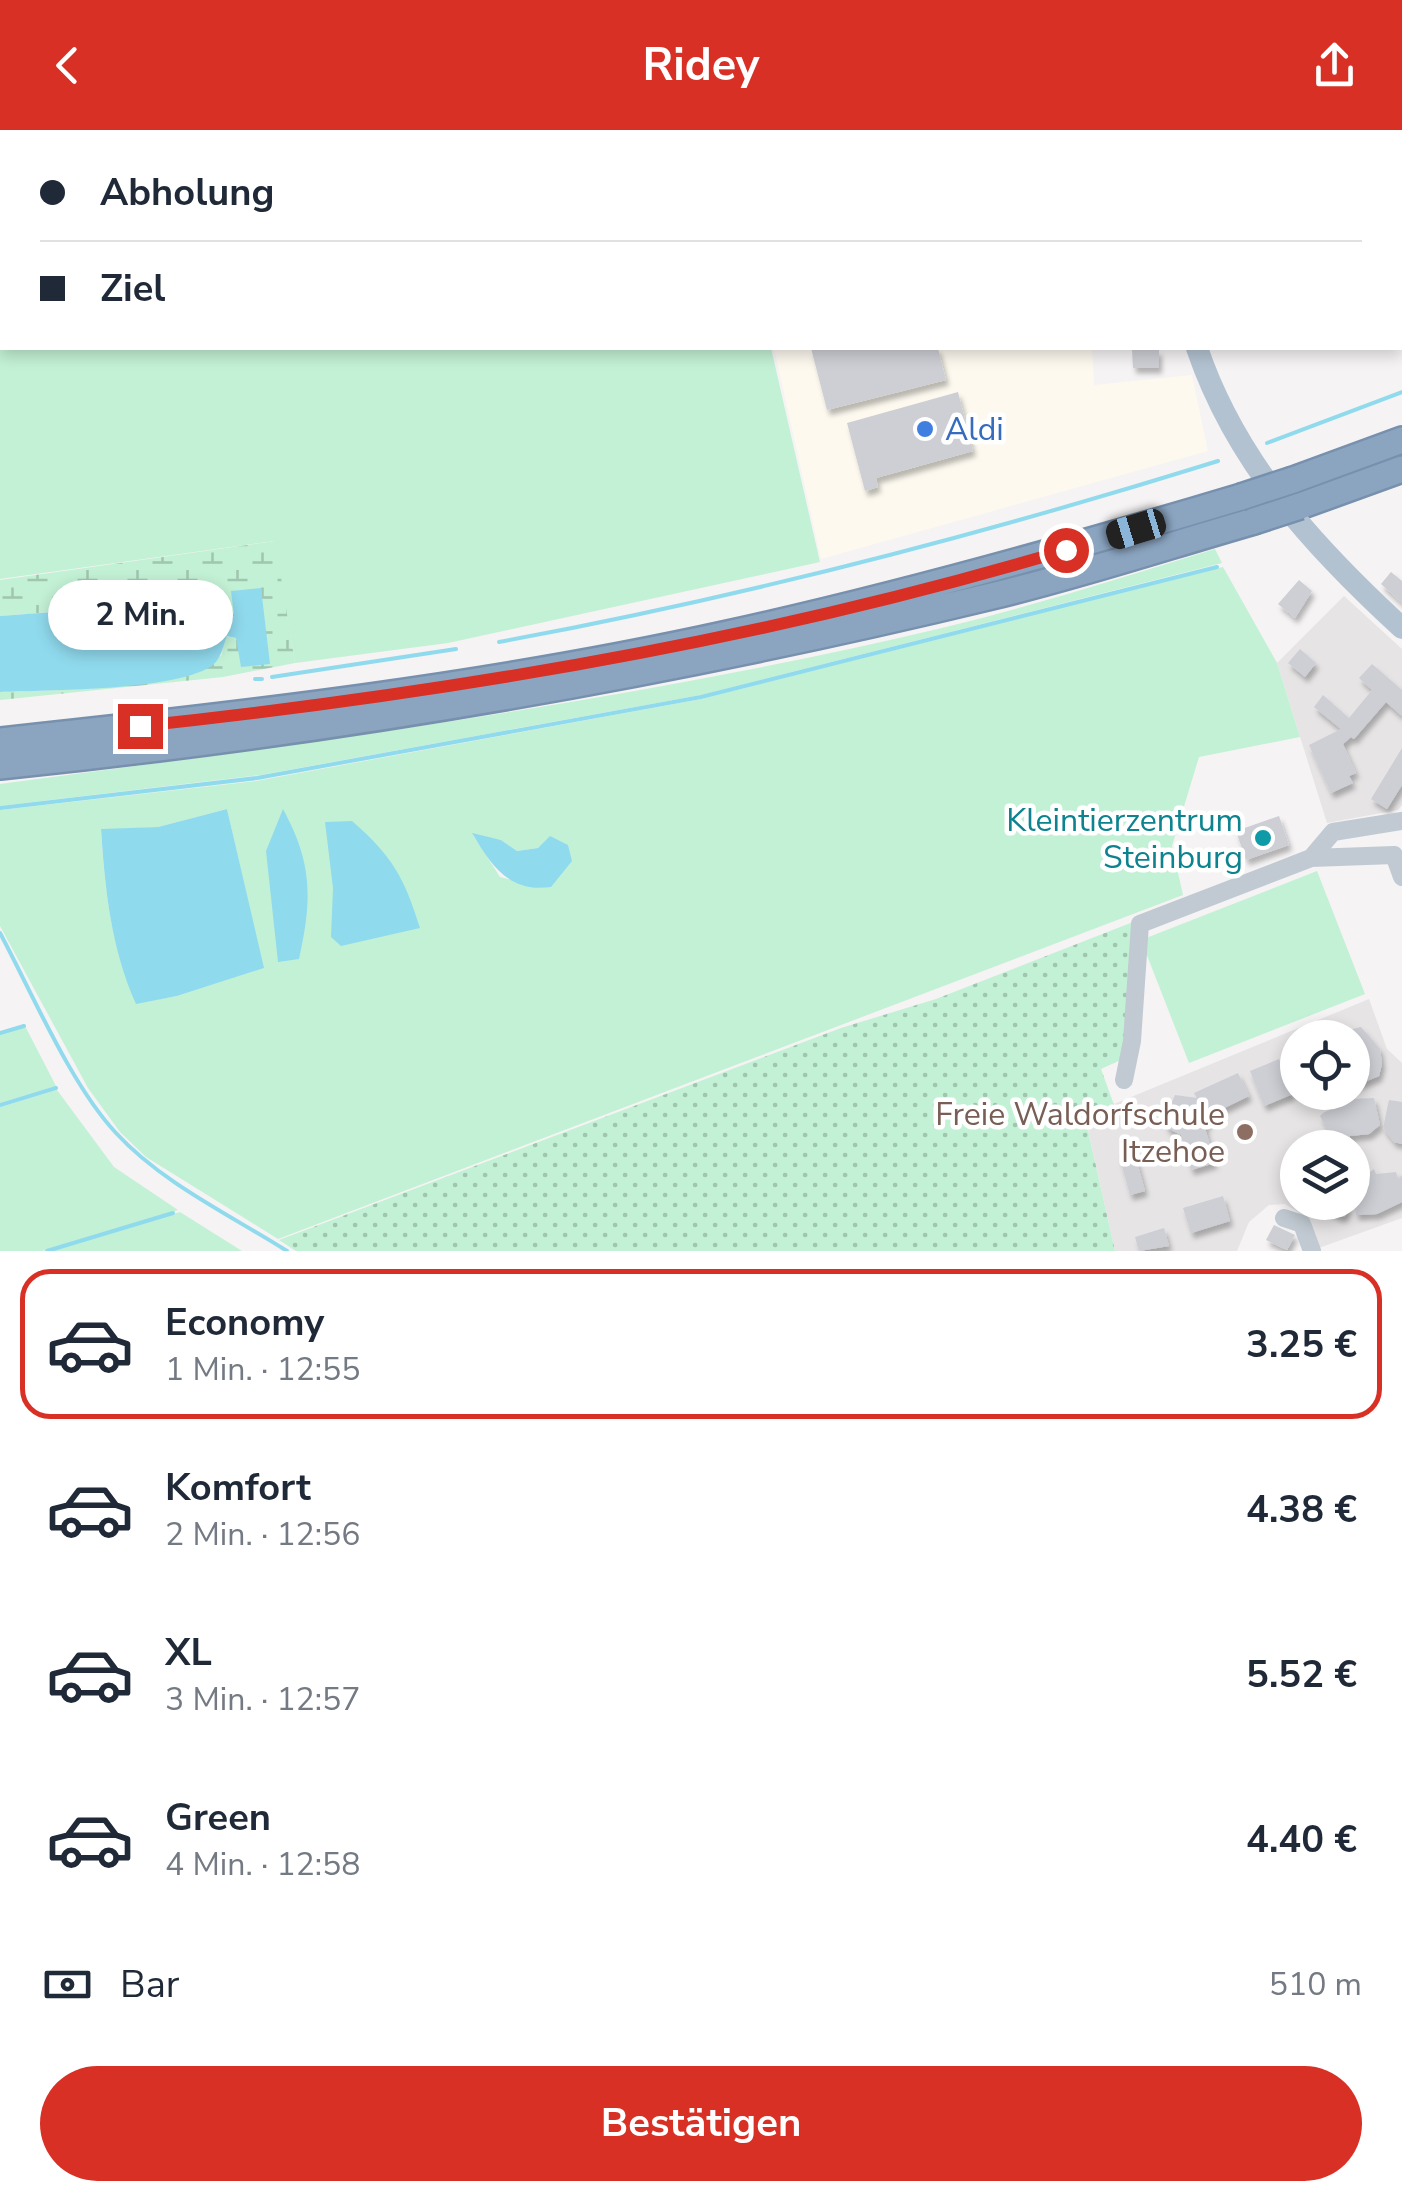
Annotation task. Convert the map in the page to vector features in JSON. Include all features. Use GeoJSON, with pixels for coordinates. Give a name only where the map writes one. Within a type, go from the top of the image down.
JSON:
{"type":"FeatureCollection","features":[{"type":"Feature","properties":{"kind":"highway"},"geometry":{"type":"LineString","coordinates":[[0,741],[339,702],[725,635],[996,571],[1241,497],[1402,440]]}},
{"type":"Feature","properties":{"kind":"highway"},"geometry":{"type":"LineString","coordinates":[[0,766],[482,702],[727,656],[996,595],[1254,521],[1402,469]]}},
{"type":"Feature","properties":{"kind":"main road"},"geometry":{"type":"LineString","coordinates":[[1198,350],[1219,401],[1258,474],[1333,562],[1402,628]]}},
{"type":"Feature","properties":{"kind":"street"},"geometry":{"type":"LineString","coordinates":[[1311,858],[1333,832],[1402,821]]}},
{"type":"Feature","properties":{"kind":"street"},"geometry":{"type":"LineString","coordinates":[[1124,1080],[1132,1042],[1140,924],[1311,858],[1394,855],[1402,877]]}},
{"type":"Feature","properties":{"kind":"street"},"geometry":{"type":"LineString","coordinates":[[1290,1220],[1302,1224],[1312,1251]]}},
{"type":"Feature","properties":{"kind":"shaded area"},"geometry":{"type":"Polygon","coordinates":[[[774,350],[1092,350],[1094,385],[1192,375],[1208,451],[821,559],[774,350]]]}},
{"type":"Feature","properties":{"kind":"shaded area"},"geometry":{"type":"Polygon","coordinates":[[[1344,596],[1402,649],[1402,805],[1398,810],[1327,823],[1277,663],[1344,596]]]}},
{"type":"Feature","properties":{"kind":"shaded area","name":"Freie Waldorfschule Itzehoe"},"geometry":{"type":"Polygon","coordinates":[[[1369,999],[1387,1049],[1402,1063],[1402,1218],[1316,1249],[1302,1220],[1370,1220],[1370,1130],[1280,1130],[1280,1204],[1269,1205],[1249,1222],[1237,1251],[1115,1251],[1085,1116],[1280,1036],[1280,1110],[1370,1110],[1370,1020],[1318,1020],[1369,999]]]}},
{"type":"Feature","properties":{"kind":"green space"},"geometry":{"type":"Polygon","coordinates":[[[0,350],[771,350],[820,562],[448,643],[295,663],[274,541],[0,579],[0,350]]]}},
{"type":"Feature","properties":{"kind":"green space"},"geometry":{"type":"Polygon","coordinates":[[[275,541],[295,663],[223,677],[0,700],[0,692],[90,689],[221,656],[226,636],[236,638],[234,617],[228,622],[125,606],[0,616],[0,580],[275,541]]]}},
{"type":"Feature","properties":{"kind":"green space"},"geometry":{"type":"Polygon","coordinates":[[[1215,549],[1222,563],[701,695],[261,775],[0,806],[0,784],[475,718],[829,653],[1014,609],[1215,549]]]}},
{"type":"Feature","properties":{"kind":"green space"},"geometry":{"type":"Polygon","coordinates":[[[1223,567],[1277,663],[1300,737],[1199,757],[1172,846],[1183,895],[278,1239],[146,1157],[120,1132],[88,1088],[0,926],[0,810],[256,781],[701,699],[1223,567]],[[227,809],[158,827],[101,830],[111,918],[121,961],[137,1003],[177,996],[263,968],[227,809]],[[473,835],[500,877],[542,888],[548,840],[538,848],[517,851],[501,840],[473,835]]]}},
{"type":"Feature","properties":{"kind":"green space"},"geometry":{"type":"Polygon","coordinates":[[[1317,871],[1365,994],[1299,1020],[1280,1020],[1280,1027],[1189,1063],[1141,940],[1317,871]]]}},
{"type":"Feature","properties":{"kind":"green space"},"geometry":{"type":"Polygon","coordinates":[[[1133,922],[1125,1058],[1101,1069],[1114,1105],[1085,1117],[1115,1251],[296,1251],[279,1240],[841,1028],[936,999],[1133,922]]]}},
{"type":"Feature","properties":{"kind":"green space"},"geometry":{"type":"Polygon","coordinates":[[[25,1026],[56,1086],[0,1103],[0,1034],[25,1026]]]}},
{"type":"Feature","properties":{"kind":"green space"},"geometry":{"type":"Polygon","coordinates":[[[57,1090],[114,1167],[178,1210],[42,1251],[0,1251],[0,1107],[57,1090]]]}},
{"type":"Feature","properties":{"kind":"green space"},"geometry":{"type":"Polygon","coordinates":[[[180,1212],[242,1251],[50,1251],[180,1212]]]}},
{"type":"Feature","properties":{"kind":"water"},"geometry":{"type":"Polygon","coordinates":[[[261,588],[270,664],[241,667],[236,638],[227,636],[214,664],[174,679],[112,687],[0,692],[0,616],[212,600],[217,620],[228,622],[234,616],[231,591],[261,588]]]}},
{"type":"Feature","properties":{"kind":"water"},"geometry":{"type":"Polygon","coordinates":[[[227,809],[264,968],[177,996],[136,1004],[111,918],[101,829],[158,827],[227,809]]]}},
{"type":"Feature","properties":{"kind":"water"},"geometry":{"type":"Polygon","coordinates":[[[283,809],[305,865],[308,900],[299,959],[278,962],[266,851],[283,809]]]}},
{"type":"Feature","properties":{"kind":"water"},"geometry":{"type":"Polygon","coordinates":[[[352,821],[395,869],[420,928],[341,946],[331,937],[333,888],[325,822],[352,821]]]}},
{"type":"Feature","properties":{"kind":"water"},"geometry":{"type":"Polygon","coordinates":[[[472,833],[501,840],[517,851],[538,848],[550,836],[568,845],[572,861],[551,887],[524,886],[494,866],[472,833]]]}},
{"type":"Feature","properties":{"kind":"building"},"geometry":{"type":"Polygon","coordinates":[[[812,350],[938,350],[946,380],[827,410],[812,350]]]}},
{"type":"Feature","properties":{"kind":"building"},"geometry":{"type":"Polygon","coordinates":[[[1132,350],[1159,350],[1159,368],[1133,368],[1132,350]]]}},
{"type":"Feature","properties":{"kind":"building"},"geometry":{"type":"Polygon","coordinates":[[[958,392],[973,451],[876,478],[878,487],[865,491],[847,423],[958,392]]]}},
{"type":"Feature","properties":{"kind":"building"},"geometry":{"type":"Polygon","coordinates":[[[1391,572],[1402,581],[1402,603],[1381,584],[1391,572]]]}},
{"type":"Feature","properties":{"kind":"building"},"geometry":{"type":"Polygon","coordinates":[[[1299,580],[1312,591],[1295,618],[1278,604],[1299,580]]]}},
{"type":"Feature","properties":{"kind":"building"},"geometry":{"type":"Polygon","coordinates":[[[1300,649],[1316,663],[1305,677],[1288,663],[1300,649]]]}},
{"type":"Feature","properties":{"kind":"building"},"geometry":{"type":"Polygon","coordinates":[[[1372,664],[1402,690],[1402,716],[1386,702],[1354,739],[1351,737],[1343,744],[1356,773],[1349,776],[1353,783],[1331,793],[1309,745],[1341,729],[1314,707],[1323,695],[1349,718],[1372,690],[1359,678],[1372,664]]]}},
{"type":"Feature","properties":{"kind":"building"},"geometry":{"type":"Polygon","coordinates":[[[1402,748],[1402,785],[1387,809],[1371,799],[1402,748]]]}},
{"type":"Feature","properties":{"kind":"building","name":"Kleintierzentrum Steinburg"},"geometry":{"type":"Polygon","coordinates":[[[1279,816],[1289,845],[1246,860],[1236,831],[1279,816]]]}},
{"type":"Feature","properties":{"kind":"building"},"geometry":{"type":"Polygon","coordinates":[[[1370,1037],[1380,1049],[1379,1076],[1370,1080],[1370,1037]]]}},
{"type":"Feature","properties":{"kind":"building"},"geometry":{"type":"Polygon","coordinates":[[[1279,1059],[1280,1099],[1264,1106],[1250,1071],[1279,1059]]]}},
{"type":"Feature","properties":{"kind":"building"},"geometry":{"type":"Polygon","coordinates":[[[1238,1073],[1249,1096],[1212,1114],[1205,1128],[1215,1163],[1191,1170],[1181,1135],[1167,1128],[1164,1120],[1175,1095],[1197,1098],[1194,1093],[1238,1073]]]}},
{"type":"Feature","properties":{"kind":"building"},"geometry":{"type":"Polygon","coordinates":[[[1370,1098],[1374,1098],[1380,1125],[1370,1133],[1370,1130],[1327,1130],[1320,1116],[1323,1113],[1370,1110],[1370,1098]]]}},
{"type":"Feature","properties":{"kind":"building"},"geometry":{"type":"Polygon","coordinates":[[[1389,1100],[1402,1102],[1402,1144],[1394,1142],[1383,1128],[1389,1100]]]}},
{"type":"Feature","properties":{"kind":"building"},"geometry":{"type":"Polygon","coordinates":[[[1134,1151],[1145,1191],[1130,1195],[1119,1155],[1134,1151]]]}},
{"type":"Feature","properties":{"kind":"building"},"geometry":{"type":"Polygon","coordinates":[[[1374,1169],[1376,1174],[1396,1172],[1398,1179],[1402,1175],[1402,1202],[1370,1214],[1370,1172],[1374,1169]]]}},
{"type":"Feature","properties":{"kind":"building"},"geometry":{"type":"Polygon","coordinates":[[[1223,1196],[1230,1221],[1191,1233],[1183,1208],[1223,1196]]]}},
{"type":"Feature","properties":{"kind":"building"},"geometry":{"type":"Polygon","coordinates":[[[1274,1225],[1295,1235],[1287,1250],[1266,1240],[1274,1225]]]}},
{"type":"Feature","properties":{"kind":"building"},"geometry":{"type":"Polygon","coordinates":[[[1164,1228],[1169,1246],[1139,1251],[1135,1237],[1164,1228]]]}},
{"type":"Feature","properties":{"kind":"waterway"},"geometry":{"type":"LineString","coordinates":[[1267,443],[1402,392]]}},
{"type":"Feature","properties":{"kind":"waterway"},"geometry":{"type":"LineString","coordinates":[[499,642],[681,605],[861,562],[1218,461]]}},
{"type":"Feature","properties":{"kind":"waterway"},"geometry":{"type":"LineString","coordinates":[[0,808],[257,778],[701,697],[1217,567]]}},
{"type":"Feature","properties":{"kind":"waterway"},"geometry":{"type":"LineString","coordinates":[[272,677],[456,649]]}},
{"type":"Feature","properties":{"kind":"waterway"},"geometry":{"type":"LineString","coordinates":[[255,679],[262,679]]}},
{"type":"Feature","properties":{"kind":"waterway"},"geometry":{"type":"LineString","coordinates":[[0,933],[83,1090],[116,1133],[175,1183],[287,1251]]}},
{"type":"Feature","properties":{"kind":"waterway"},"geometry":{"type":"LineString","coordinates":[[0,1033],[24,1026]]}},
{"type":"Feature","properties":{"kind":"waterway"},"geometry":{"type":"LineString","coordinates":[[0,1105],[56,1088]]}},
{"type":"Feature","properties":{"kind":"waterway"},"geometry":{"type":"LineString","coordinates":[[47,1251],[173,1213]]}},
{"type":"Feature","properties":{"kind":"place","name":"Aldi"},"geometry":{"type":"Point","coordinates":[925,429]}},
{"type":"Feature","properties":{"kind":"place","name":"Kleintierzentrum Steinburg"},"geometry":{"type":"Point","coordinates":[1263,838]}},
{"type":"Feature","properties":{"kind":"place","name":"Freie Waldorfschule Itzehoe"},"geometry":{"type":"Point","coordinates":[1245,1132]}},
{"type":"Feature","properties":{"kind":"route"},"geometry":{"type":"LineString","coordinates":[[140,726],[482,680],[725,635],[996,571],[1066,550]]}}]}
